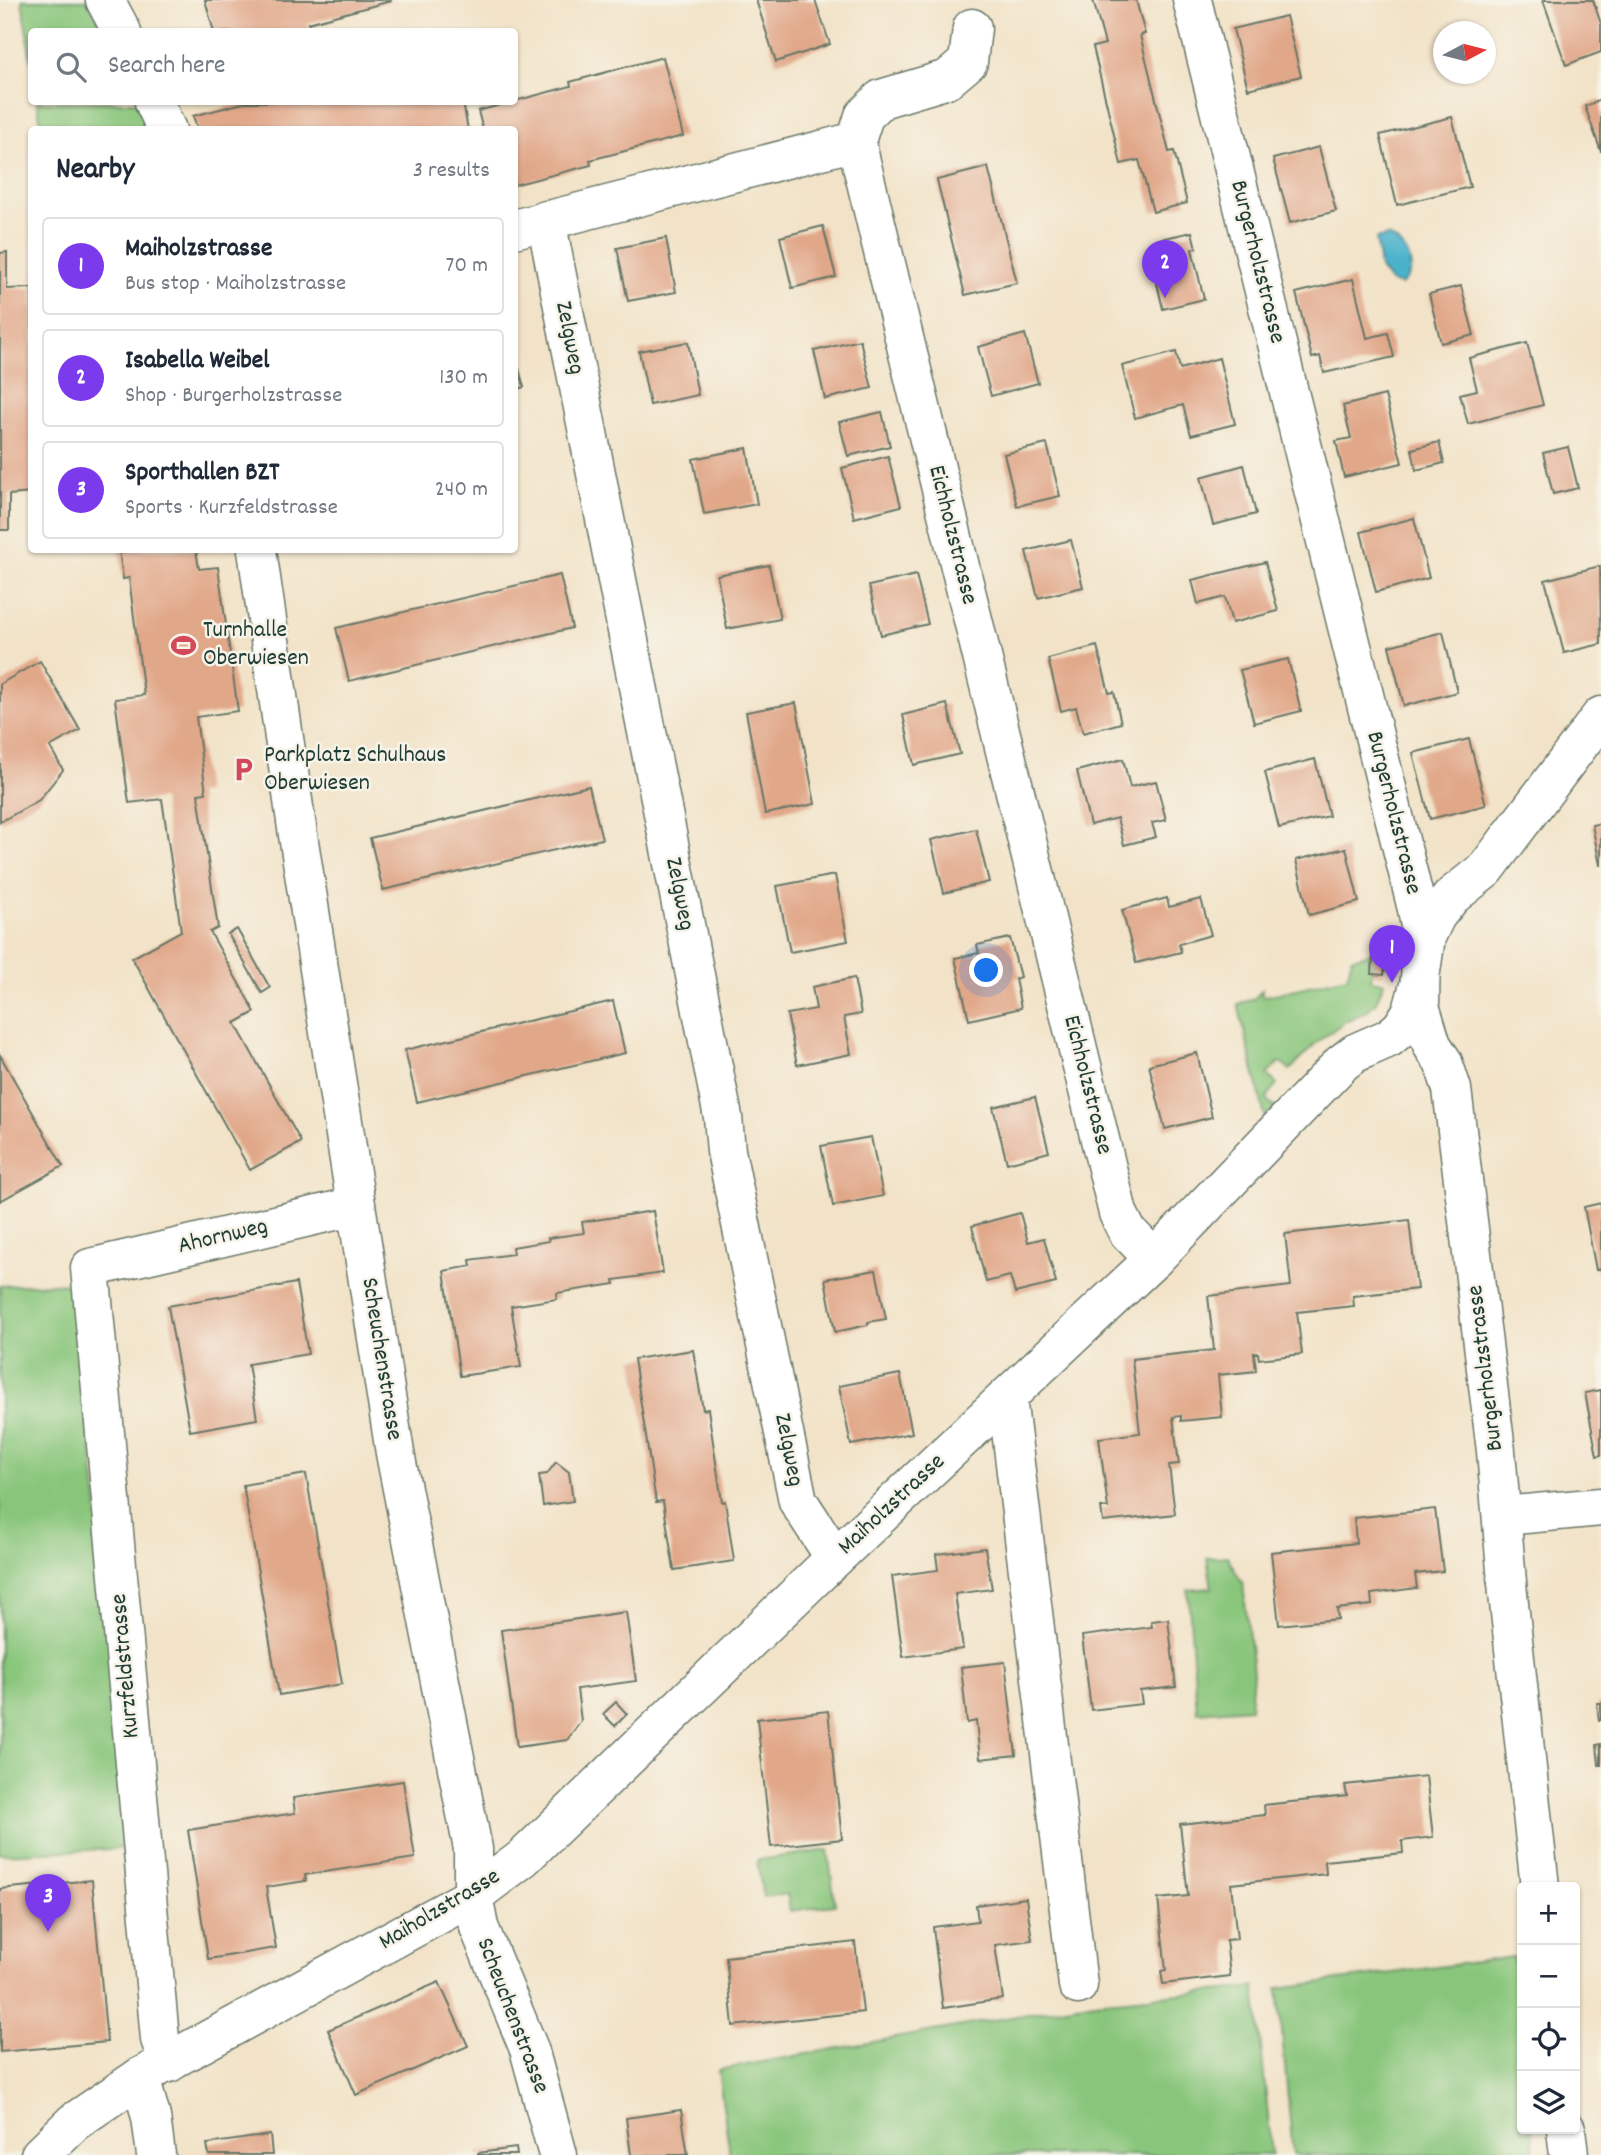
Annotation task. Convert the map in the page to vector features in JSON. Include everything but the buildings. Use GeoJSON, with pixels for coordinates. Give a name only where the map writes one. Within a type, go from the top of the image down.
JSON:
{"type":"FeatureCollection","features":[{"type":"Feature","properties":{"kind":"street"},"geometry":{"type":"LineString","coordinates":[[105,0],[120,28]]}},
{"type":"Feature","properties":{"kind":"street","name":"Burgerholzstrasse"},"geometry":{"type":"LineString","coordinates":[[1192,0],[1417,909],[1421,933],[1420,1006],[1424,1023],[1432,1045],[1443,1062],[1452,1089],[1503,1516],[1508,1594],[1539,1882]]}},
{"type":"Feature","properties":{"kind":"street"},"geometry":{"type":"LineString","coordinates":[[530,225],[856,141],[864,116],[881,99],[948,79],[968,62],[972,27]]}},
{"type":"Feature","properties":{"kind":"street"},"geometry":{"type":"LineString","coordinates":[[155,105],[165,126]]}},
{"type":"Feature","properties":{"kind":"street","name":"Eichholzstrasse"},"geometry":{"type":"LineString","coordinates":[[856,141],[1118,1213],[1127,1231],[1154,1259]]}},
{"type":"Feature","properties":{"kind":"street","name":"Zelgweg"},"geometry":{"type":"LineString","coordinates":[[530,225],[723,1117],[726,1151],[798,1501],[835,1558]]}},
{"type":"Feature","properties":{"kind":"street","name":"Scheuchenstrasse"},"geometry":{"type":"LineString","coordinates":[[257,553],[298,835],[395,1453],[473,1849],[474,1896],[479,1927],[529,2049],[558,2155]]}},
{"type":"Feature","properties":{"kind":"street","name":"Maiholzstrasse"},"geometry":{"type":"LineString","coordinates":[[40,2155],[74,2122],[155,2070],[474,1896],[523,1858],[835,1558],[1154,1259],[1342,1063],[1354,1053],[1389,1038],[1401,1028],[1412,1011],[1426,937],[1436,916],[1452,896],[1486,869],[1601,716]]}},
{"type":"Feature","properties":{"kind":"street","name":"Ahornweg"},"geometry":{"type":"LineString","coordinates":[[90,1268],[356,1206]]}},
{"type":"Feature","properties":{"kind":"street","name":"Kurzfeldstrasse"},"geometry":{"type":"LineString","coordinates":[[90,1268],[160,2039],[150,2117],[156,2155]]}},
{"type":"Feature","properties":{"kind":"street"},"geometry":{"type":"LineString","coordinates":[[1007,1397],[1078,1985]]}},
{"type":"Feature","properties":{"kind":"street"},"geometry":{"type":"LineString","coordinates":[[1503,1516],[1601,1507]]}},
{"type":"Feature","properties":{"kind":"street"},"geometry":{"type":"LineString","coordinates":[[1567,2134],[1569,2155]]}},
{"type":"Feature","properties":{"kind":"green space"},"geometry":{"type":"Polygon","coordinates":[[[22,0],[87,0],[102,28],[28,28],[28,41],[22,0]]]}},
{"type":"Feature","properties":{"kind":"green space"},"geometry":{"type":"Polygon","coordinates":[[[38,105],[140,105],[151,126],[41,126],[38,105]]]}},
{"type":"Feature","properties":{"kind":"green space"},"geometry":{"type":"Polygon","coordinates":[[[1374,952],[1371,980],[1384,982],[1376,1002],[1366,1012],[1345,1021],[1315,1044],[1290,1070],[1279,1062],[1267,1075],[1277,1084],[1266,1099],[1275,1108],[1265,1117],[1238,1004],[1255,998],[1262,990],[1262,997],[1347,977],[1352,958],[1374,952]]]}},
{"type":"Feature","properties":{"kind":"green space"},"geometry":{"type":"Polygon","coordinates":[[[74,1283],[133,1848],[0,1854],[0,1286],[74,1283]]]}},
{"type":"Feature","properties":{"kind":"green space"},"geometry":{"type":"Polygon","coordinates":[[[1227,1556],[1243,1584],[1253,1673],[1250,1708],[1197,1712],[1188,1590],[1212,1588],[1207,1558],[1227,1556]]]}},
{"type":"Feature","properties":{"kind":"green space"},"geometry":{"type":"Polygon","coordinates":[[[828,1850],[835,1905],[790,1911],[787,1894],[763,1897],[757,1860],[828,1850]]]}},
{"type":"Feature","properties":{"kind":"green space"},"geometry":{"type":"Polygon","coordinates":[[[1514,1957],[1517,1988],[1517,2134],[1532,2134],[1534,2155],[1293,2155],[1278,1988],[1514,1957]]]}},
{"type":"Feature","properties":{"kind":"green space"},"geometry":{"type":"Polygon","coordinates":[[[1255,1987],[1272,2155],[730,2155],[718,2070],[1094,2002],[1255,1987]]]}},
{"type":"Feature","properties":{"kind":"water"},"geometry":{"type":"Polygon","coordinates":[[[1388,236],[1406,252],[1411,265],[1407,278],[1401,285],[1390,282],[1380,268],[1376,239],[1388,236]]]}},
{"type":"Feature","properties":{"kind":"place","name":"Isabella Weibel"},"geometry":{"type":"Point","coordinates":[1165,298]}},
{"type":"Feature","properties":{"kind":"place","name":"Turnhalle Oberwiesen"},"geometry":{"type":"Point","coordinates":[183,645]}},
{"type":"Feature","properties":{"kind":"place","name":"Parkplatz Schulhaus Oberwiesen"},"geometry":{"type":"Point","coordinates":[244,770]}},
{"type":"Feature","properties":{"kind":"place","name":"Maiholzstrasse"},"geometry":{"type":"Point","coordinates":[1392,983]}},
{"type":"Feature","properties":{"kind":"place","name":"Sporthallen BZT"},"geometry":{"type":"Point","coordinates":[48,1932]}}]}
